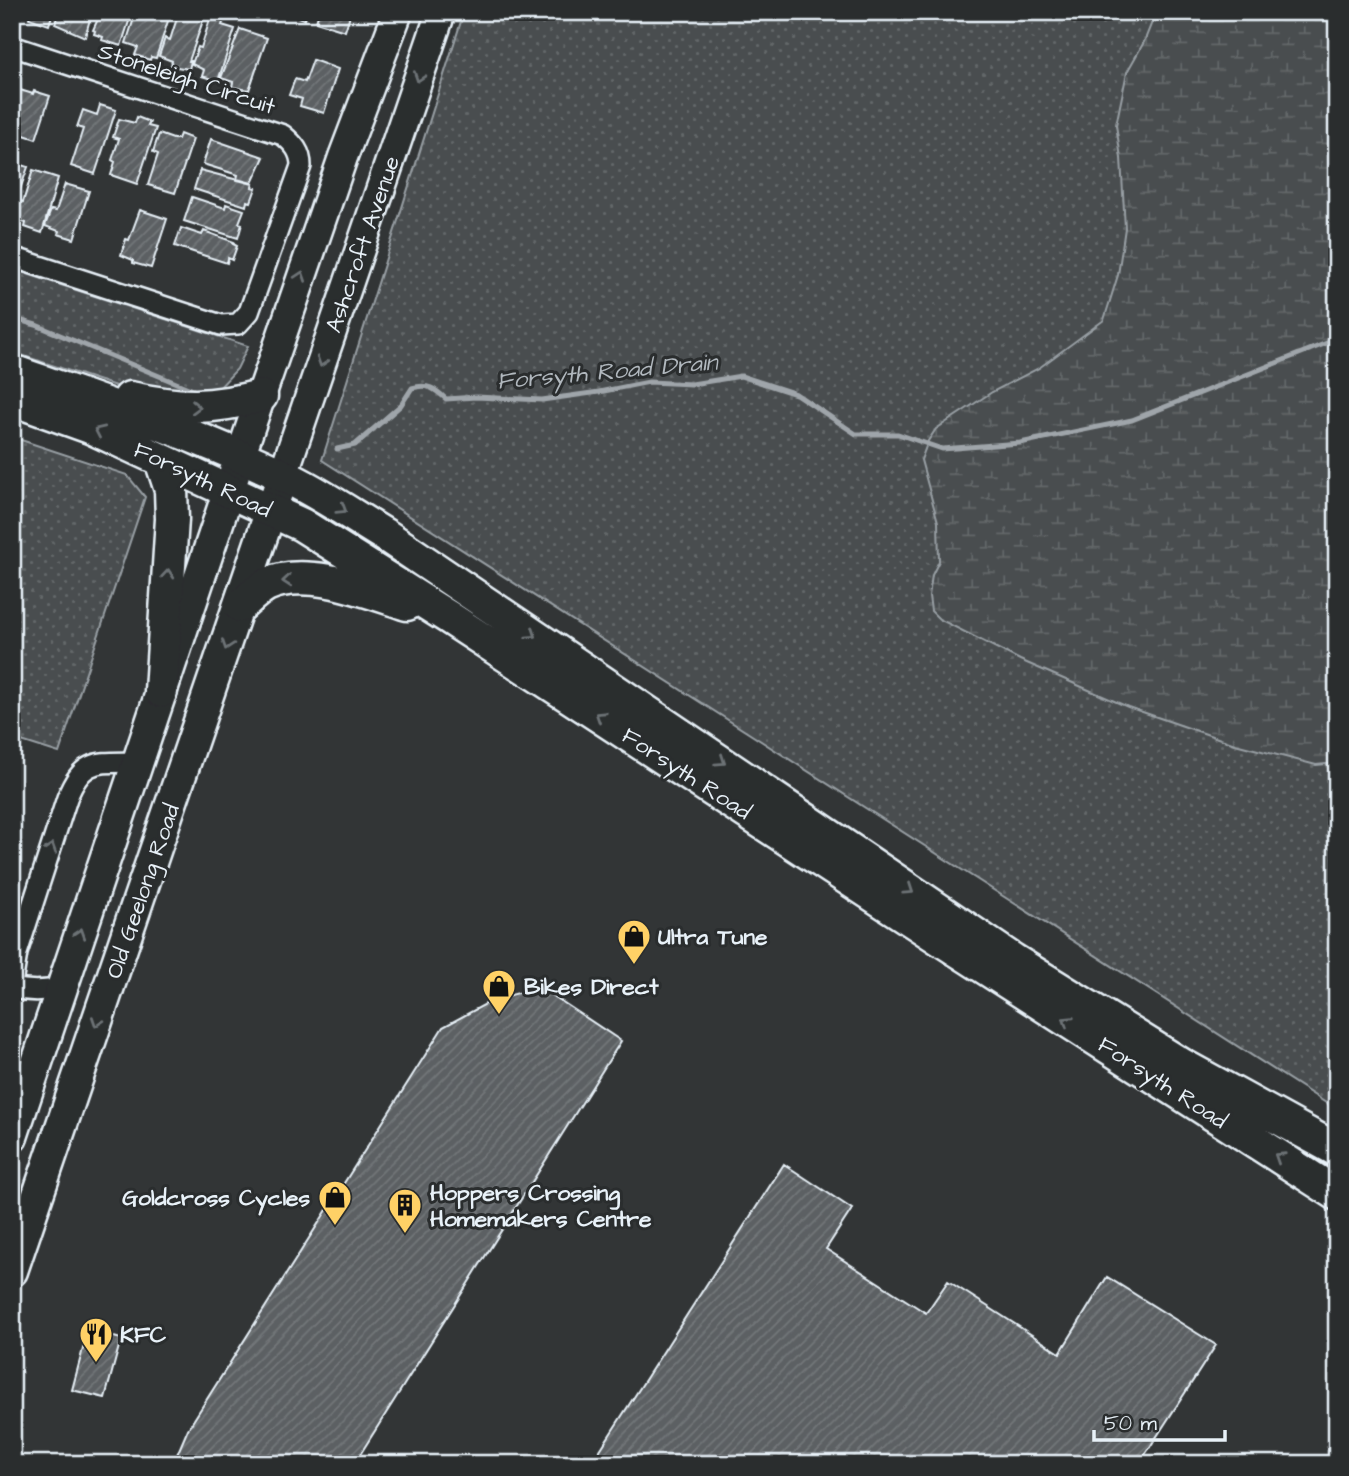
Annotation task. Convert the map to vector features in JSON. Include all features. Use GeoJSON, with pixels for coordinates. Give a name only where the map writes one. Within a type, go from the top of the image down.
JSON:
{"type":"FeatureCollection","features":[{"type":"Feature","properties":{"kind":"highway"},"geometry":{"type":"LineString","coordinates":[[19,383],[162,405],[215,407],[261,396]]}},
{"type":"Feature","properties":{"kind":"highway","name":"Forsyth Road"},"geometry":{"type":"LineString","coordinates":[[19,383],[111,406],[283,475],[314,492],[388,537],[1013,960],[1182,1065],[1337,1150]]}},
{"type":"Feature","properties":{"kind":"highway","name":"Forsyth Road"},"geometry":{"type":"LineString","coordinates":[[19,383],[90,427],[303,526],[448,617],[1337,1194]]}},
{"type":"Feature","properties":{"kind":"highway"},"geometry":{"type":"LineString","coordinates":[[161,460],[171,490],[172,519],[161,691]]}},
{"type":"Feature","properties":{"kind":"highway"},"geometry":{"type":"LineString","coordinates":[[240,606],[263,586],[278,580],[314,580],[339,583],[448,617]]}},
{"type":"Feature","properties":{"kind":"main road","name":"Ashcroft Avenue"},"geometry":{"type":"LineString","coordinates":[[240,457],[343,157],[398,12]]}},
{"type":"Feature","properties":{"kind":"main road","name":"Ashcroft Avenue"},"geometry":{"type":"LineString","coordinates":[[283,475],[441,12]]}},
{"type":"Feature","properties":{"kind":"main road","name":"Old Geelong Road"},"geometry":{"type":"LineString","coordinates":[[12,1137],[240,457]]}},
{"type":"Feature","properties":{"kind":"main road","name":"Old Geelong Road"},"geometry":{"type":"LineString","coordinates":[[12,1271],[283,475]]}},
{"type":"Feature","properties":{"kind":"street","name":"Stoneleigh Circuit"},"geometry":{"type":"LineString","coordinates":[[12,46],[284,135],[298,150],[301,166],[249,312],[238,324],[220,326],[12,257]]}},
{"type":"Feature","properties":{"kind":"street"},"geometry":{"type":"LineString","coordinates":[[62,986],[43,992],[28,992],[12,986],[17,953],[67,798],[76,777],[91,765],[138,761]]}},
{"type":"Feature","properties":{"kind":"green space"},"geometry":{"type":"Polygon","coordinates":[[[464,12],[1337,12],[1337,1110],[322,460],[464,12]]]}},
{"type":"Feature","properties":{"kind":"green space"},"geometry":{"type":"Polygon","coordinates":[[[1156,12],[1337,12],[1337,763],[1316,765],[1235,744],[1128,707],[1020,660],[939,619],[931,611],[929,596],[932,575],[939,561],[938,522],[921,460],[928,441],[936,429],[992,392],[1039,368],[1104,320],[1118,275],[1125,228],[1121,158],[1116,125],[1127,72],[1144,42],[1156,12]]]}},
{"type":"Feature","properties":{"kind":"green space"},"geometry":{"type":"Polygon","coordinates":[[[12,269],[248,346],[237,369],[218,389],[161,401],[12,352],[12,269]]]}},
{"type":"Feature","properties":{"kind":"green space"},"geometry":{"type":"Polygon","coordinates":[[[12,437],[127,475],[145,497],[59,753],[12,738],[12,437]]]}},
{"type":"Feature","properties":{"kind":"building"},"geometry":{"type":"Polygon","coordinates":[[[31,12],[53,12],[49,25],[29,18],[31,12]]]}},
{"type":"Feature","properties":{"kind":"building"},"geometry":{"type":"Polygon","coordinates":[[[59,12],[92,12],[85,37],[55,24],[59,12]]]}},
{"type":"Feature","properties":{"kind":"building"},"geometry":{"type":"Polygon","coordinates":[[[101,12],[132,12],[121,46],[102,40],[103,37],[94,34],[93,30],[101,12]]]}},
{"type":"Feature","properties":{"kind":"building"},"geometry":{"type":"Polygon","coordinates":[[[136,12],[168,12],[166,17],[169,18],[156,58],[151,57],[150,60],[135,55],[138,47],[126,43],[136,12]]]}},
{"type":"Feature","properties":{"kind":"building"},"geometry":{"type":"Polygon","coordinates":[[[179,12],[206,12],[189,61],[189,69],[171,66],[172,61],[159,56],[165,38],[170,40],[179,12]]]}},
{"type":"Feature","properties":{"kind":"building"},"geometry":{"type":"Polygon","coordinates":[[[286,12],[307,12],[305,20],[286,12]]]}},
{"type":"Feature","properties":{"kind":"building"},"geometry":{"type":"Polygon","coordinates":[[[319,12],[351,12],[345,31],[316,22],[319,12]]]}},
{"type":"Feature","properties":{"kind":"building"},"geometry":{"type":"Polygon","coordinates":[[[211,16],[224,20],[222,25],[235,29],[218,81],[202,76],[204,70],[192,64],[198,47],[201,48],[211,16]]]}},
{"type":"Feature","properties":{"kind":"building"},"geometry":{"type":"Polygon","coordinates":[[[240,29],[267,38],[249,90],[232,87],[233,82],[221,78],[240,29]]]}},
{"type":"Feature","properties":{"kind":"building"},"geometry":{"type":"Polygon","coordinates":[[[313,60],[338,69],[324,113],[300,106],[302,99],[289,95],[295,79],[305,82],[313,60]]]}},
{"type":"Feature","properties":{"kind":"building"},"geometry":{"type":"Polygon","coordinates":[[[12,83],[18,85],[12,103],[12,83]]]}},
{"type":"Feature","properties":{"kind":"building"},"geometry":{"type":"Polygon","coordinates":[[[20,90],[50,96],[36,139],[12,131],[20,90]]]}},
{"type":"Feature","properties":{"kind":"building"},"geometry":{"type":"Polygon","coordinates":[[[100,105],[116,110],[95,174],[71,166],[83,129],[77,127],[83,110],[97,115],[100,105]]]}},
{"type":"Feature","properties":{"kind":"building"},"geometry":{"type":"Polygon","coordinates":[[[137,117],[150,122],[148,126],[156,128],[137,184],[111,175],[115,162],[112,160],[119,139],[113,137],[119,119],[135,123],[137,117]]]}},
{"type":"Feature","properties":{"kind":"building"},"geometry":{"type":"Polygon","coordinates":[[[159,134],[178,139],[180,134],[193,139],[175,193],[148,185],[158,154],[153,152],[159,134]]]}},
{"type":"Feature","properties":{"kind":"building"},"geometry":{"type":"Polygon","coordinates":[[[211,139],[264,157],[252,183],[237,179],[238,175],[203,164],[211,139]]]}},
{"type":"Feature","properties":{"kind":"building"},"geometry":{"type":"Polygon","coordinates":[[[12,162],[28,167],[12,212],[12,162]]]}},
{"type":"Feature","properties":{"kind":"building"},"geometry":{"type":"Polygon","coordinates":[[[33,170],[58,178],[42,233],[13,219],[19,201],[23,202],[33,170]]]}},
{"type":"Feature","properties":{"kind":"building"},"geometry":{"type":"Polygon","coordinates":[[[200,170],[253,184],[252,187],[256,188],[251,202],[247,201],[246,206],[194,189],[200,170]]]}},
{"type":"Feature","properties":{"kind":"building"},"geometry":{"type":"Polygon","coordinates":[[[65,184],[89,191],[74,239],[45,226],[51,210],[56,211],[65,184]]]}},
{"type":"Feature","properties":{"kind":"building"},"geometry":{"type":"Polygon","coordinates":[[[192,197],[225,208],[226,204],[244,210],[239,223],[242,224],[238,238],[184,221],[192,197]]]}},
{"type":"Feature","properties":{"kind":"building"},"geometry":{"type":"Polygon","coordinates":[[[140,210],[167,219],[151,268],[133,263],[133,260],[121,255],[140,210]]]}},
{"type":"Feature","properties":{"kind":"building"},"geometry":{"type":"Polygon","coordinates":[[[181,228],[202,235],[204,231],[234,242],[237,246],[232,260],[228,258],[227,263],[175,246],[181,228]]]}},
{"type":"Feature","properties":{"kind":"building","name":"Hoppers Crossing Homemakers Centre"},"geometry":{"type":"Polygon","coordinates":[[[540,987],[621,1041],[354,1464],[173,1464],[188,1429],[443,1027],[493,1000],[540,987]]]}},
{"type":"Feature","properties":{"kind":"building"},"geometry":{"type":"Polygon","coordinates":[[[784,1164],[852,1209],[826,1249],[926,1313],[948,1281],[1060,1353],[1107,1277],[1216,1345],[1139,1464],[591,1464],[784,1164]]]}},
{"type":"Feature","properties":{"kind":"building","name":"KFC"},"geometry":{"type":"Polygon","coordinates":[[[88,1330],[121,1339],[105,1398],[72,1390],[88,1330]]]}},
{"type":"Feature","properties":{"kind":"waterway","name":"Forsyth Road Drain"},"geometry":{"type":"LineString","coordinates":[[12,318],[36,325],[198,392]]}},
{"type":"Feature","properties":{"kind":"waterway","name":"Forsyth Road Drain"},"geometry":{"type":"LineString","coordinates":[[337,449],[355,445],[401,405],[412,388],[423,386],[431,388],[446,399],[476,397],[542,400],[649,382],[692,384],[741,376],[796,394],[856,434],[898,434],[942,449],[1020,443],[1132,420],[1337,339]]}},
{"type":"Feature","properties":{"kind":"place","name":"Ultra Tune"},"geometry":{"type":"Point","coordinates":[634,966]}},
{"type":"Feature","properties":{"kind":"place","name":"Bikes Direct"},"geometry":{"type":"Point","coordinates":[499,1016]}},
{"type":"Feature","properties":{"kind":"place","name":"Goldcross Cycles"},"geometry":{"type":"Point","coordinates":[335,1227]}},
{"type":"Feature","properties":{"kind":"place","name":"Hoppers Crossing Homemakers Centre"},"geometry":{"type":"Point","coordinates":[405,1235]}},
{"type":"Feature","properties":{"kind":"place","name":"KFC"},"geometry":{"type":"Point","coordinates":[96,1364]}}]}
